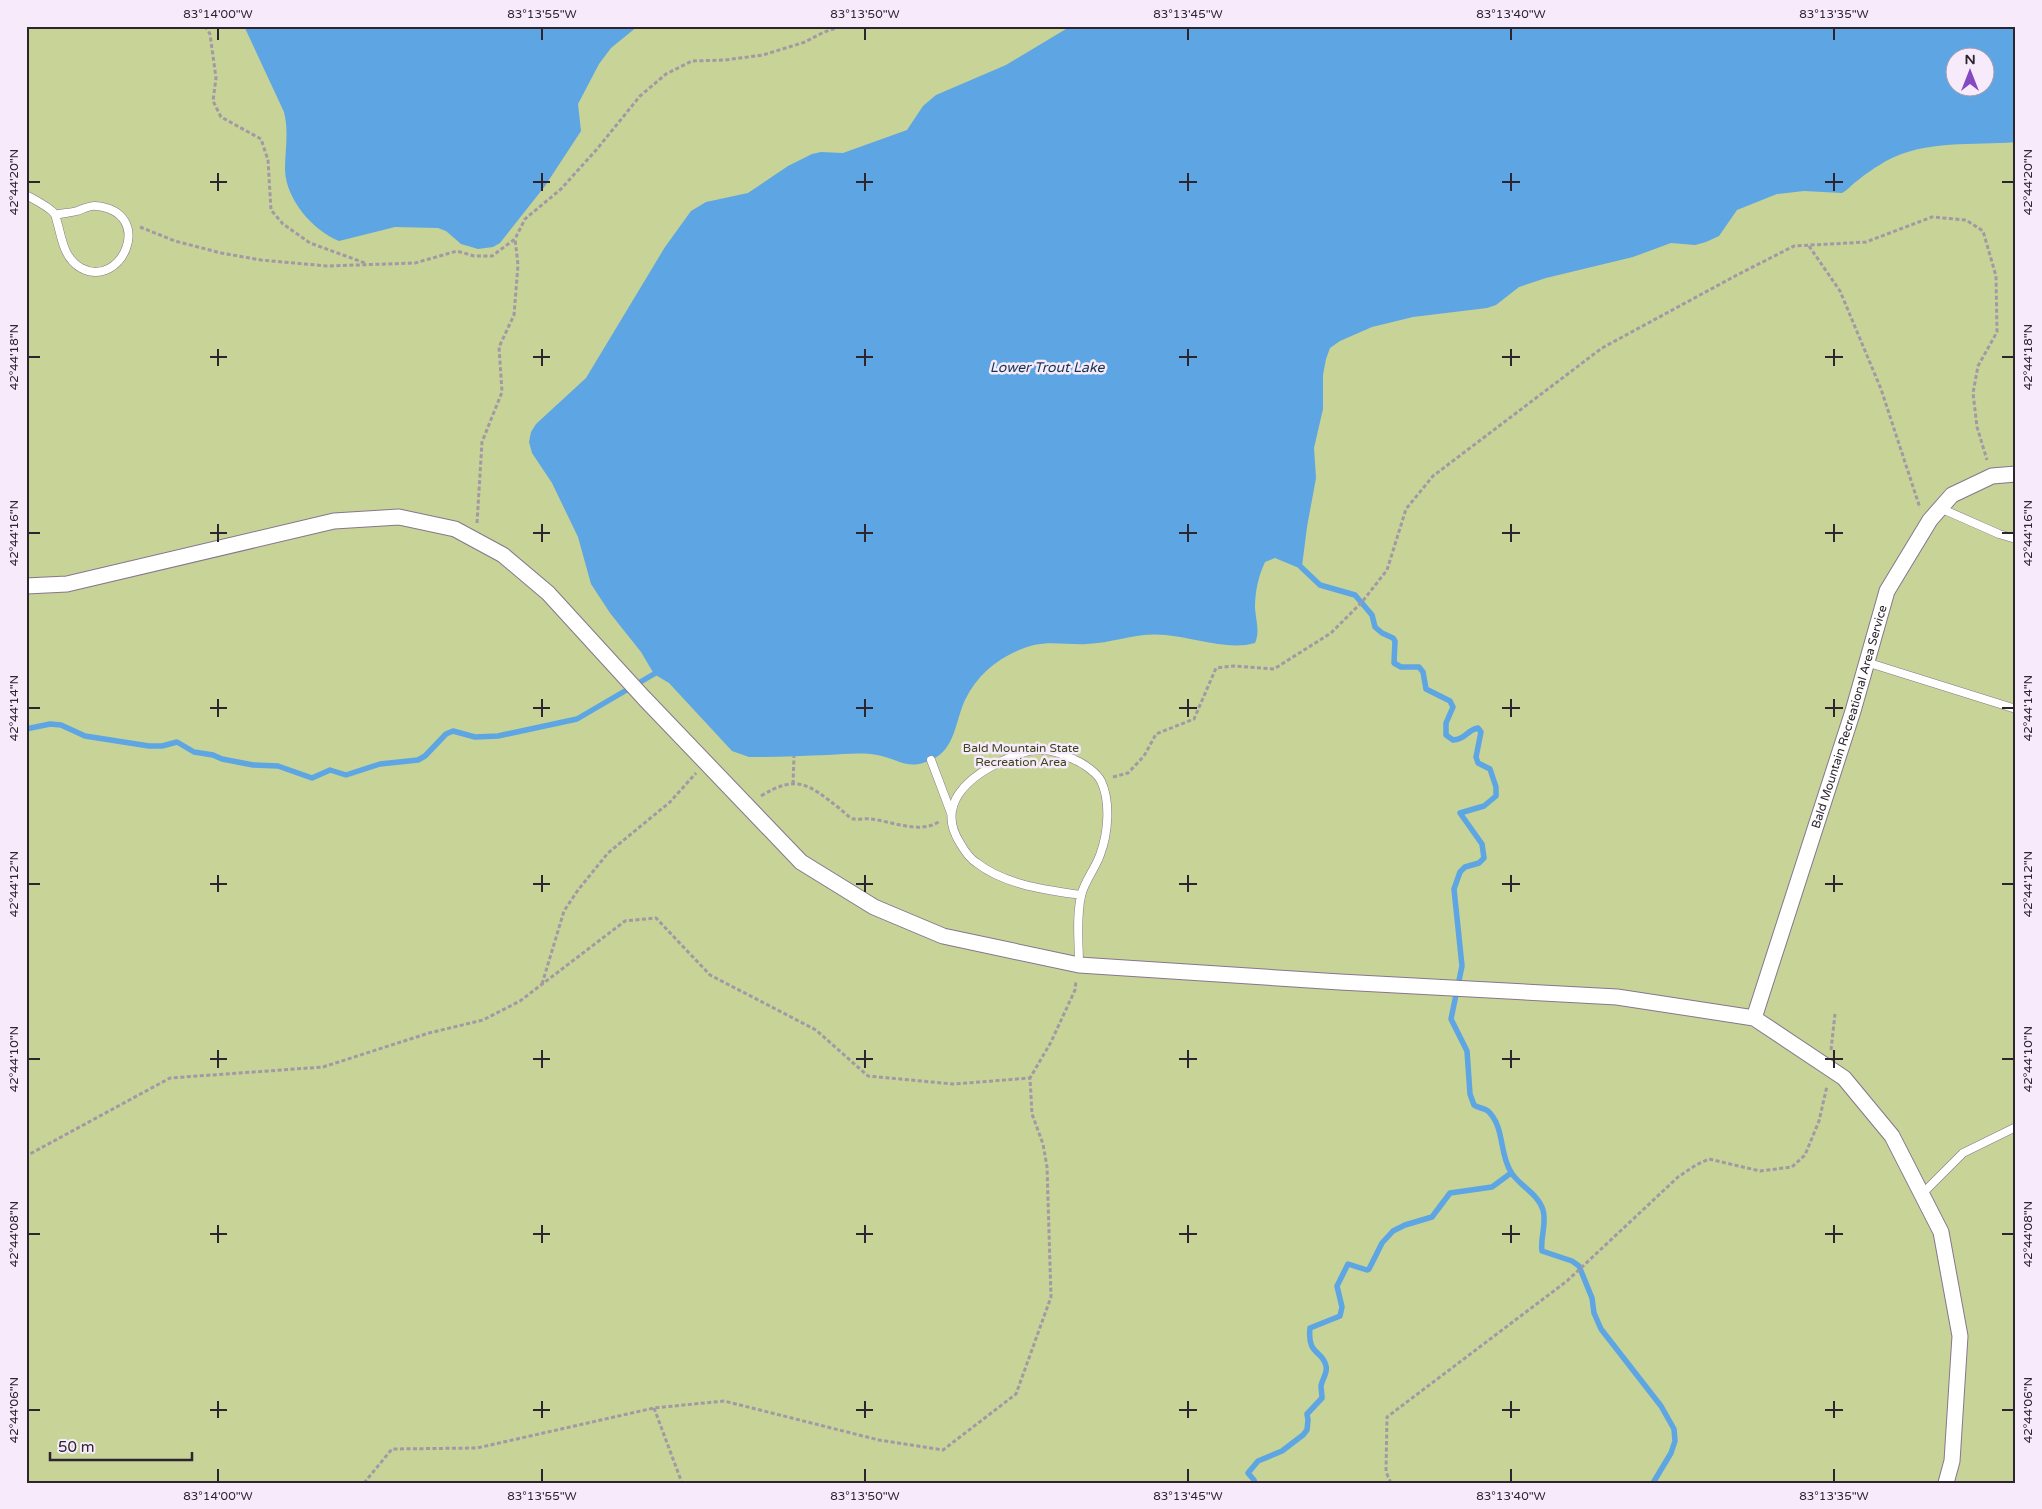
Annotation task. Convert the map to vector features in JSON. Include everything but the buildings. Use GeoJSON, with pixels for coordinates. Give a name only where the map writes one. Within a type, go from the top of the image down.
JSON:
{"type":"FeatureCollection","features":[{"type":"Feature","properties":{"kind":"street","name":"Bald Mountain Recreational Area Service"},"geometry":{"type":"LineString","coordinates":[[1754,1018],[1853,711],[1887,591],[1926,526],[1952,495],[1992,476],[2016,474]]}},
{"type":"Feature","properties":{"kind":"street"},"geometry":{"type":"LineString","coordinates":[[26,586],[67,584],[334,521],[398,517],[455,529],[503,555],[548,593],[801,862],[874,907],[943,936],[1079,964],[1340,982],[1616,997],[1754,1018],[1844,1078],[1892,1136],[1941,1232],[1960,1336],[1952,1461],[1946,1483]]}},
{"type":"Feature","properties":{"kind":"lane"},"geometry":{"type":"LineString","coordinates":[[26,195],[55,215],[68,257],[81,268],[98,271],[114,265],[125,252],[130,236],[123,220],[110,208],[93,205],[77,211],[55,215]]}},
{"type":"Feature","properties":{"kind":"lane"},"geometry":{"type":"LineString","coordinates":[[1940,508],[2016,540]]}},
{"type":"Feature","properties":{"kind":"lane"},"geometry":{"type":"LineString","coordinates":[[1866,662],[2016,709]]}},
{"type":"Feature","properties":{"kind":"lane"},"geometry":{"type":"LineString","coordinates":[[951,813],[956,797],[968,782],[986,768],[1018,753],[1040,750],[1058,752],[1081,762],[1101,780],[1106,800],[1106,832],[1100,856],[1081,895],[1079,964]]}},
{"type":"Feature","properties":{"kind":"lane"},"geometry":{"type":"LineString","coordinates":[[931,760],[951,813],[953,832],[963,848],[976,863],[997,875],[1019,883],[1081,895]]}},
{"type":"Feature","properties":{"kind":"lane"},"geometry":{"type":"LineString","coordinates":[[1922,1194],[1963,1153],[2016,1127]]}},
{"type":"Feature","properties":{"kind":"path"},"geometry":{"type":"LineString","coordinates":[[205,26],[210,34],[216,78],[213,101],[221,117],[262,139],[268,160],[271,210],[283,224],[310,243],[368,264]]}},
{"type":"Feature","properties":{"kind":"path"},"geometry":{"type":"LineString","coordinates":[[123,220],[175,241],[260,260],[327,266],[415,263],[457,251],[474,256],[492,256],[515,239],[525,219],[561,189],[597,149],[640,96],[666,74],[692,61],[725,60],[763,55],[805,42],[824,32],[842,26]]}},
{"type":"Feature","properties":{"kind":"path"},"geometry":{"type":"LineString","coordinates":[[1101,780],[1128,773],[1144,756],[1156,734],[1194,719],[1216,668],[1234,666],[1274,669],[1331,632],[1362,602],[1387,570],[1406,509],[1433,476],[1497,426],[1602,348],[1794,246],[1866,242],[1932,217],[1966,220],[1983,231],[1996,276],[1997,332],[1978,366],[1973,393],[1977,427],[1992,476]]}},
{"type":"Feature","properties":{"kind":"path"},"geometry":{"type":"LineString","coordinates":[[476,541],[482,442],[502,392],[499,347],[514,315],[518,265],[515,239]]}},
{"type":"Feature","properties":{"kind":"path"},"geometry":{"type":"LineString","coordinates":[[1809,246],[1840,291],[1881,390],[1926,526]]}},
{"type":"Feature","properties":{"kind":"path"},"geometry":{"type":"LineString","coordinates":[[793,784],[794,756]]}},
{"type":"Feature","properties":{"kind":"path"},"geometry":{"type":"LineString","coordinates":[[542,984],[564,911],[578,890],[608,853],[670,802],[706,762]]}},
{"type":"Feature","properties":{"kind":"path"},"geometry":{"type":"LineString","coordinates":[[747,805],[774,788],[788,783],[812,787],[854,819],[869,818],[902,826],[934,825],[951,813]]}},
{"type":"Feature","properties":{"kind":"path"},"geometry":{"type":"LineString","coordinates":[[26,1158],[28,1154],[170,1078],[323,1067],[430,1033],[482,1020],[520,1002],[625,921],[656,918],[710,975],[816,1030],[868,1076],[953,1084],[1030,1078]]}},
{"type":"Feature","properties":{"kind":"path"},"geometry":{"type":"LineString","coordinates":[[364,1483],[392,1449],[477,1448],[654,1408],[724,1401],[879,1440],[943,1450],[1016,1394],[1051,1297],[1047,1167],[1032,1114],[1030,1078],[1051,1042],[1075,990],[1079,964]]}},
{"type":"Feature","properties":{"kind":"path"},"geometry":{"type":"LineString","coordinates":[[1391,1483],[1386,1472],[1387,1417],[1567,1281],[1678,1177],[1709,1159],[1760,1171],[1792,1167],[1805,1155],[1819,1121],[1830,1069],[1835,1014]]}},
{"type":"Feature","properties":{"kind":"path"},"geometry":{"type":"LineString","coordinates":[[654,1408],[682,1483]]}},
{"type":"Feature","properties":{"kind":"green space","name":"Bald Mountain State Recreation Area"},"geometry":{"type":"Polygon","coordinates":[[[26,26],[2016,26],[2016,1483],[26,1483],[26,26]]]}},
{"type":"Feature","properties":{"kind":"water"},"geometry":{"type":"Polygon","coordinates":[[[244,26],[638,26],[611,48],[599,64],[578,104],[581,131],[545,186],[500,243],[493,247],[478,249],[461,244],[446,231],[438,228],[395,227],[339,241],[329,236],[310,221],[295,202],[286,181],[286,127],[284,112],[244,26]]]}},
{"type":"Feature","properties":{"kind":"water","name":"Lower Trout Lake"},"geometry":{"type":"Polygon","coordinates":[[[1071,26],[2016,26],[2016,142],[1934,146],[1917,149],[1886,161],[1842,193],[1804,191],[1777,194],[1737,210],[1719,236],[1706,242],[1695,245],[1671,243],[1633,257],[1546,278],[1519,287],[1496,305],[1487,308],[1413,317],[1372,327],[1340,341],[1330,348],[1323,375],[1323,409],[1314,448],[1316,478],[1302,566],[1299,568],[1275,558],[1265,562],[1256,596],[1257,631],[1255,643],[1222,645],[1155,634],[1087,644],[1053,643],[1034,645],[1003,658],[977,680],[965,700],[950,742],[939,755],[931,760],[909,764],[877,755],[865,754],[749,757],[732,751],[669,683],[654,674],[641,652],[610,613],[591,584],[578,537],[552,483],[532,453],[529,442],[531,432],[536,424],[586,378],[665,247],[691,211],[706,202],[748,193],[788,166],[812,154],[821,152],[843,153],[907,130],[923,106],[936,95],[1006,65],[1071,26]]]}},
{"type":"Feature","properties":{"kind":"waterway"},"geometry":{"type":"LineString","coordinates":[[1301,567],[1320,585],[1355,595],[1372,615],[1375,627],[1395,641],[1394,663],[1401,667],[1419,667],[1423,672],[1426,689],[1450,701],[1453,707],[1446,723],[1446,735],[1453,740],[1461,738],[1474,729],[1478,728],[1481,732],[1476,757],[1478,763],[1490,769],[1496,787],[1496,796],[1484,806],[1460,813],[1482,844],[1484,858],[1479,863],[1465,867],[1460,872],[1454,889],[1462,966],[1451,1019],[1467,1051],[1470,1094],[1474,1105],[1488,1111],[1493,1117],[1500,1133],[1507,1165],[1514,1177],[1541,1204],[1544,1215],[1542,1251],[1572,1261],[1579,1266],[1592,1298],[1594,1313],[1601,1329],[1661,1406],[1674,1429],[1675,1441],[1671,1453],[1653,1483]]}},
{"type":"Feature","properties":{"kind":"waterway"},"geometry":{"type":"LineString","coordinates":[[26,729],[50,724],[61,725],[85,736],[149,746],[162,746],[177,742],[194,752],[253,765],[278,766],[312,778],[330,770],[346,775],[380,764],[418,760],[425,756],[446,734],[453,731],[475,737],[498,736],[577,719],[654,674]]}},
{"type":"Feature","properties":{"kind":"waterway"},"geometry":{"type":"LineString","coordinates":[[1255,1483],[1248,1473],[1258,1461],[1282,1451],[1303,1435],[1307,1430],[1307,1414],[1322,1398],[1321,1386],[1326,1366],[1322,1357],[1311,1344],[1310,1328],[1340,1316],[1342,1307],[1337,1286],[1348,1264],[1369,1269],[1382,1243],[1393,1231],[1405,1225],[1432,1217],[1450,1193],[1492,1187],[1511,1173]]}}]}
